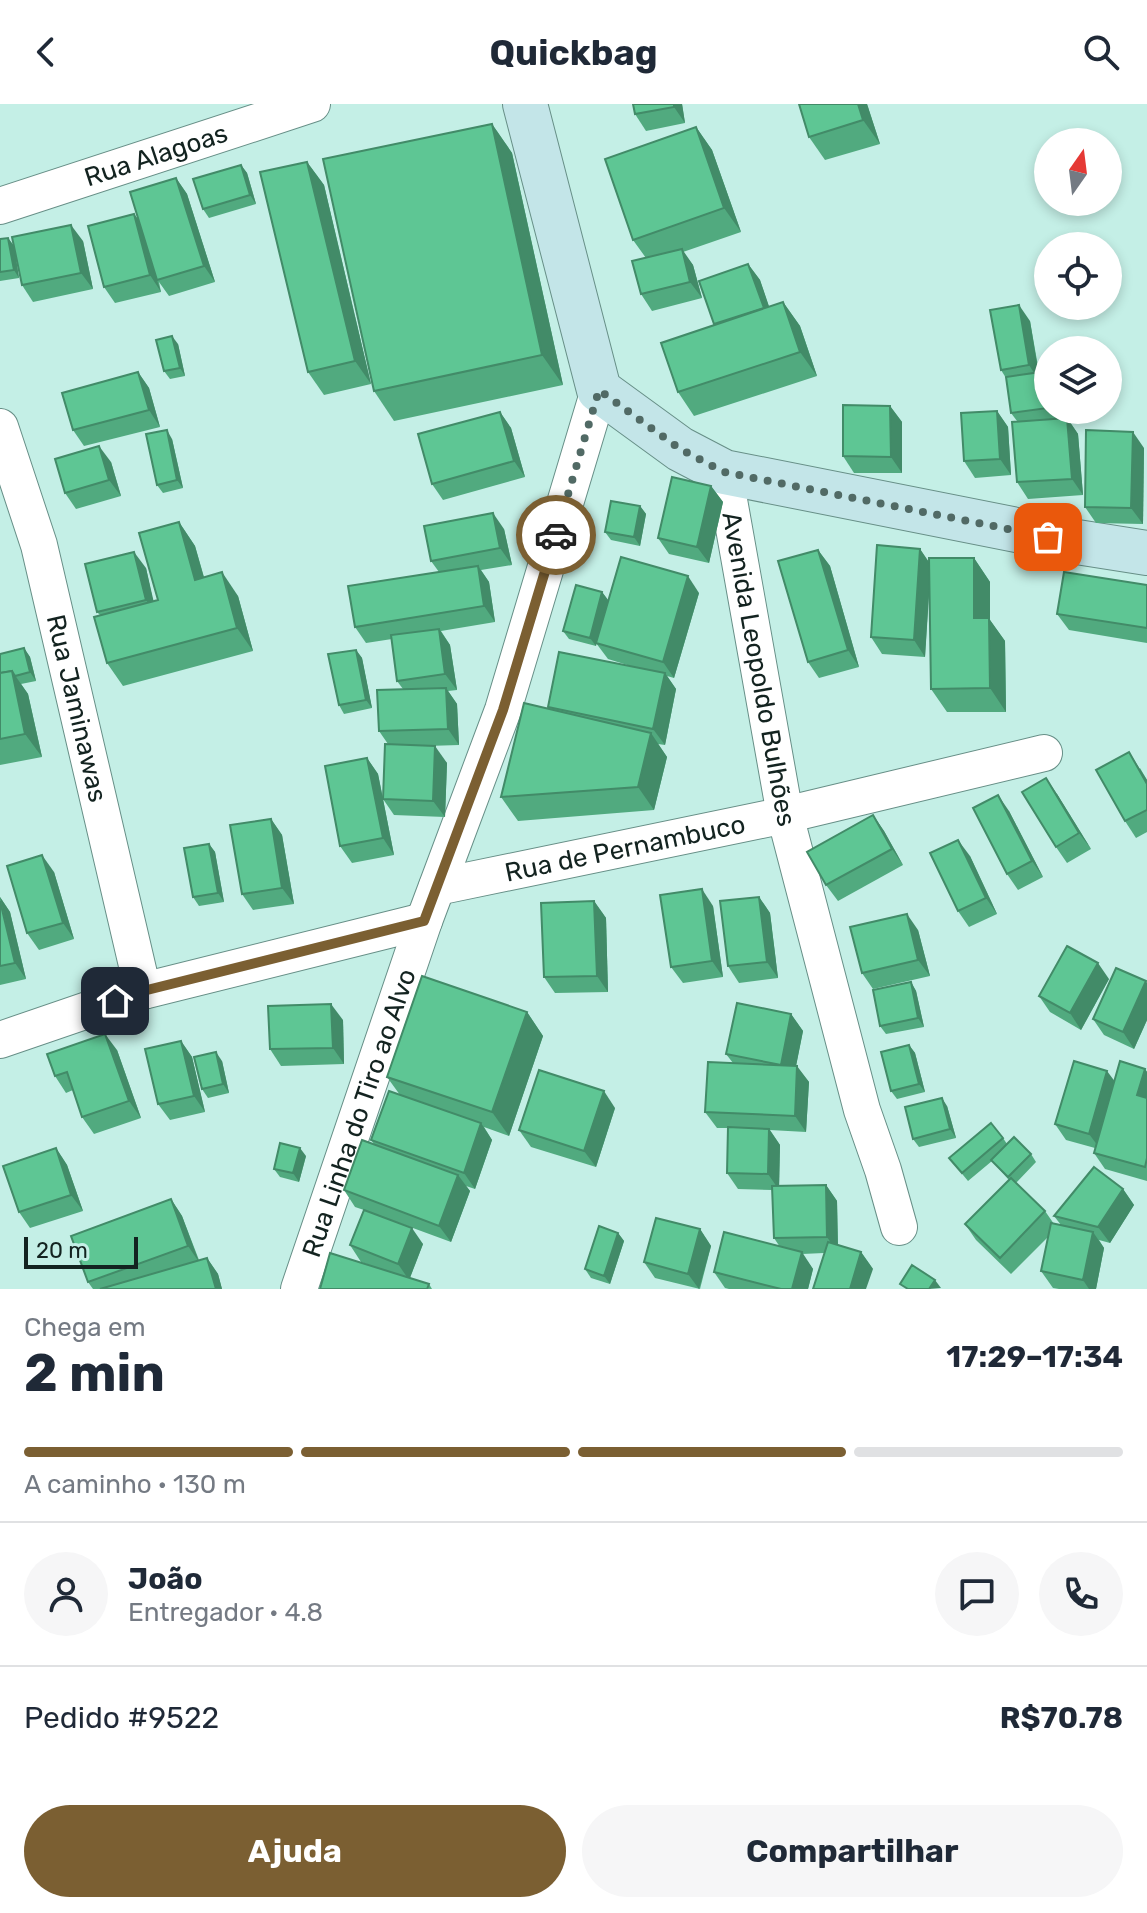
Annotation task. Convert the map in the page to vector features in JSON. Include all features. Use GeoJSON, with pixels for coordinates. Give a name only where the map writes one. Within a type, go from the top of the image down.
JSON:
{"type":"FeatureCollection","features":[{"type":"Feature","properties":{"kind":"street","name":"Rua Alagoas"},"geometry":{"type":"LineString","coordinates":[[0,206],[312,104]]}},
{"type":"Feature","properties":{"kind":"street"},"geometry":{"type":"LineString","coordinates":[[525,104],[599,390],[680,449],[724,472],[1147,553]]}},
{"type":"Feature","properties":{"kind":"street","name":"Rua Linha do Tiro ao Alvo"},"geometry":{"type":"LineString","coordinates":[[299,1289],[424,921],[503,710],[599,390]]}},
{"type":"Feature","properties":{"kind":"street","name":"Rua Jaminawas"},"geometry":{"type":"LineString","coordinates":[[0,427],[39,545],[143,991]]}},
{"type":"Feature","properties":{"kind":"street","name":"Avenida Leopoldo Bulhões"},"geometry":{"type":"LineString","coordinates":[[724,472],[785,815],[862,1110],[899,1227]]}},
{"type":"Feature","properties":{"kind":"street","name":"Rua de Pernambuco"},"geometry":{"type":"LineString","coordinates":[[437,887],[785,815],[1044,753]]}},
{"type":"Feature","properties":{"kind":"street"},"geometry":{"type":"LineString","coordinates":[[0,1040],[143,991],[424,921]]}},
{"type":"Feature","properties":{"kind":"building"},"geometry":{"type":"Polygon","coordinates":[[[633,104],[674,104],[674,107],[635,114],[633,104]]]}},
{"type":"Feature","properties":{"kind":"building"},"geometry":{"type":"Polygon","coordinates":[[[799,104],[858,104],[863,120],[809,137],[799,104]]]}},
{"type":"Feature","properties":{"kind":"building"},"geometry":{"type":"Polygon","coordinates":[[[492,124],[542,355],[374,391],[323,159],[492,124]]]}},
{"type":"Feature","properties":{"kind":"building"},"geometry":{"type":"Polygon","coordinates":[[[696,127],[724,208],[633,240],[605,159],[696,127]]]}},
{"type":"Feature","properties":{"kind":"building"},"geometry":{"type":"Polygon","coordinates":[[[307,162],[355,361],[308,372],[260,172],[307,162]]]}},
{"type":"Feature","properties":{"kind":"building"},"geometry":{"type":"Polygon","coordinates":[[[241,165],[250,195],[203,209],[193,179],[241,165]]]}},
{"type":"Feature","properties":{"kind":"building"},"geometry":{"type":"Polygon","coordinates":[[[176,178],[204,266],[157,280],[130,192],[176,178]]]}},
{"type":"Feature","properties":{"kind":"building"},"geometry":{"type":"Polygon","coordinates":[[[134,214],[150,275],[104,287],[88,226],[134,214]]]}},
{"type":"Feature","properties":{"kind":"building"},"geometry":{"type":"Polygon","coordinates":[[[71,225],[81,273],[22,285],[12,237],[71,225]]]}},
{"type":"Feature","properties":{"kind":"building"},"geometry":{"type":"Polygon","coordinates":[[[8,238],[14,270],[0,272],[0,239],[8,238]]]}},
{"type":"Feature","properties":{"kind":"building"},"geometry":{"type":"Polygon","coordinates":[[[682,249],[690,282],[641,294],[632,261],[682,249]]]}},
{"type":"Feature","properties":{"kind":"building"},"geometry":{"type":"Polygon","coordinates":[[[748,264],[764,308],[714,324],[699,281],[748,264]]]}},
{"type":"Feature","properties":{"kind":"building"},"geometry":{"type":"Polygon","coordinates":[[[783,302],[800,352],[678,392],[661,343],[783,302]]]}},
{"type":"Feature","properties":{"kind":"building"},"geometry":{"type":"Polygon","coordinates":[[[1019,305],[1029,365],[1001,370],[990,310],[1019,305]]]}},
{"type":"Feature","properties":{"kind":"building"},"geometry":{"type":"Polygon","coordinates":[[[172,336],[180,368],[164,371],[156,340],[172,336]]]}},
{"type":"Feature","properties":{"kind":"building"},"geometry":{"type":"Polygon","coordinates":[[[138,372],[149,410],[73,430],[62,393],[138,372]]]}},
{"type":"Feature","properties":{"kind":"building"},"geometry":{"type":"Polygon","coordinates":[[[1034,373],[1034,410],[1011,413],[1006,377],[1034,373]]]}},
{"type":"Feature","properties":{"kind":"building"},"geometry":{"type":"Polygon","coordinates":[[[843,405],[890,406],[891,457],[843,456],[843,405]]]}},
{"type":"Feature","properties":{"kind":"building"},"geometry":{"type":"Polygon","coordinates":[[[997,411],[1000,459],[964,461],[961,413],[997,411]]]}},
{"type":"Feature","properties":{"kind":"building"},"geometry":{"type":"Polygon","coordinates":[[[500,412],[514,461],[432,484],[418,434],[500,412]]]}},
{"type":"Feature","properties":{"kind":"building"},"geometry":{"type":"Polygon","coordinates":[[[1012,422],[1067,424],[1072,479],[1017,482],[1012,422]]]}},
{"type":"Feature","properties":{"kind":"building"},"geometry":{"type":"Polygon","coordinates":[[[167,430],[177,480],[157,485],[146,434],[167,430]]]}},
{"type":"Feature","properties":{"kind":"building"},"geometry":{"type":"Polygon","coordinates":[[[1086,430],[1133,432],[1131,508],[1085,507],[1086,430]]]}},
{"type":"Feature","properties":{"kind":"building"},"geometry":{"type":"Polygon","coordinates":[[[99,446],[109,480],[65,493],[55,459],[99,446]]]}},
{"type":"Feature","properties":{"kind":"building"},"geometry":{"type":"Polygon","coordinates":[[[672,477],[711,486],[697,547],[658,538],[672,477]]]}},
{"type":"Feature","properties":{"kind":"building"},"geometry":{"type":"Polygon","coordinates":[[[611,501],[640,506],[634,537],[605,532],[611,501]]]}},
{"type":"Feature","properties":{"kind":"building"},"geometry":{"type":"Polygon","coordinates":[[[493,513],[500,548],[431,561],[424,526],[493,513]]]}},
{"type":"Feature","properties":{"kind":"building"},"geometry":{"type":"Polygon","coordinates":[[[179,522],[195,580],[222,572],[237,628],[107,663],[94,617],[158,600],[139,533],[179,522]]]}},
{"type":"Feature","properties":{"kind":"building"},"geometry":{"type":"Polygon","coordinates":[[[877,545],[920,549],[914,640],[871,637],[877,545]]]}},
{"type":"Feature","properties":{"kind":"building"},"geometry":{"type":"Polygon","coordinates":[[[818,550],[848,650],[808,662],[778,561],[818,550]]]}},
{"type":"Feature","properties":{"kind":"building"},"geometry":{"type":"Polygon","coordinates":[[[134,552],[146,600],[97,612],[85,564],[134,552]]]}},
{"type":"Feature","properties":{"kind":"building"},"geometry":{"type":"Polygon","coordinates":[[[621,557],[688,576],[663,662],[596,643],[621,557]]]}},
{"type":"Feature","properties":{"kind":"building"},"geometry":{"type":"Polygon","coordinates":[[[929,558],[974,558],[974,618],[989,618],[990,688],[931,689],[929,558]]]}},
{"type":"Feature","properties":{"kind":"building"},"geometry":{"type":"Polygon","coordinates":[[[478,566],[484,606],[355,627],[348,586],[478,566]]]}},
{"type":"Feature","properties":{"kind":"building"},"geometry":{"type":"Polygon","coordinates":[[[1064,572],[1147,585],[1147,628],[1057,614],[1064,572]]]}},
{"type":"Feature","properties":{"kind":"building"},"geometry":{"type":"Polygon","coordinates":[[[576,585],[602,592],[590,638],[563,631],[576,585]]]}},
{"type":"Feature","properties":{"kind":"building"},"geometry":{"type":"Polygon","coordinates":[[[439,629],[445,674],[397,681],[391,635],[439,629]]]}},
{"type":"Feature","properties":{"kind":"building"},"geometry":{"type":"Polygon","coordinates":[[[24,648],[30,672],[15,676],[12,671],[0,673],[0,654],[24,648]]]}},
{"type":"Feature","properties":{"kind":"building"},"geometry":{"type":"Polygon","coordinates":[[[356,650],[366,700],[339,705],[328,654],[356,650]]]}},
{"type":"Feature","properties":{"kind":"building"},"geometry":{"type":"Polygon","coordinates":[[[559,652],[665,673],[653,729],[548,707],[559,652]]]}},
{"type":"Feature","properties":{"kind":"building"},"geometry":{"type":"Polygon","coordinates":[[[12,671],[25,734],[0,739],[0,673],[12,671]]]}},
{"type":"Feature","properties":{"kind":"building"},"geometry":{"type":"Polygon","coordinates":[[[446,688],[448,729],[379,731],[377,690],[446,688]]]}},
{"type":"Feature","properties":{"kind":"building"},"geometry":{"type":"Polygon","coordinates":[[[524,703],[651,733],[638,787],[501,797],[524,703]]]}},
{"type":"Feature","properties":{"kind":"building"},"geometry":{"type":"Polygon","coordinates":[[[385,744],[435,746],[433,801],[383,799],[385,744]]]}},
{"type":"Feature","properties":{"kind":"building"},"geometry":{"type":"Polygon","coordinates":[[[1129,752],[1147,784],[1147,810],[1125,821],[1096,770],[1129,752]]]}},
{"type":"Feature","properties":{"kind":"building"},"geometry":{"type":"Polygon","coordinates":[[[367,758],[383,838],[340,846],[325,766],[367,758]]]}},
{"type":"Feature","properties":{"kind":"building"},"geometry":{"type":"Polygon","coordinates":[[[1046,778],[1079,833],[1056,847],[1022,792],[1046,778]]]}},
{"type":"Feature","properties":{"kind":"building"},"geometry":{"type":"Polygon","coordinates":[[[998,795],[1032,861],[1007,874],[973,808],[998,795]]]}},
{"type":"Feature","properties":{"kind":"building"},"geometry":{"type":"Polygon","coordinates":[[[873,815],[892,849],[826,885],[807,852],[873,815]]]}},
{"type":"Feature","properties":{"kind":"building"},"geometry":{"type":"Polygon","coordinates":[[[271,819],[282,888],[242,894],[230,825],[271,819]]]}},
{"type":"Feature","properties":{"kind":"building"},"geometry":{"type":"Polygon","coordinates":[[[958,840],[986,898],[958,911],[930,853],[958,840]]]}},
{"type":"Feature","properties":{"kind":"building"},"geometry":{"type":"Polygon","coordinates":[[[209,844],[218,893],[193,897],[184,848],[209,844]]]}},
{"type":"Feature","properties":{"kind":"building"},"geometry":{"type":"Polygon","coordinates":[[[42,855],[63,923],[27,933],[7,866],[42,855]]]}},
{"type":"Feature","properties":{"kind":"building"},"geometry":{"type":"Polygon","coordinates":[[[702,889],[712,961],[671,967],[660,895],[702,889]]]}},
{"type":"Feature","properties":{"kind":"building"},"geometry":{"type":"Polygon","coordinates":[[[759,897],[767,962],[728,966],[720,901],[759,897]]]}},
{"type":"Feature","properties":{"kind":"building"},"geometry":{"type":"Polygon","coordinates":[[[0,901],[15,963],[0,966],[0,901]]]}},
{"type":"Feature","properties":{"kind":"building"},"geometry":{"type":"Polygon","coordinates":[[[594,901],[597,976],[544,977],[541,903],[594,901]]]}},
{"type":"Feature","properties":{"kind":"building"},"geometry":{"type":"Polygon","coordinates":[[[907,914],[918,960],[862,973],[850,927],[907,914]]]}},
{"type":"Feature","properties":{"kind":"building"},"geometry":{"type":"Polygon","coordinates":[[[1067,946],[1098,963],[1070,1013],[1039,996],[1067,946]]]}},
{"type":"Feature","properties":{"kind":"building"},"geometry":{"type":"Polygon","coordinates":[[[1116,968],[1146,981],[1123,1032],[1093,1019],[1116,968]]]}},
{"type":"Feature","properties":{"kind":"building"},"geometry":{"type":"Polygon","coordinates":[[[422,976],[527,1012],[492,1112],[387,1077],[422,976]]]}},
{"type":"Feature","properties":{"kind":"building"},"geometry":{"type":"Polygon","coordinates":[[[911,982],[918,1018],[880,1026],[873,990],[911,982]]]}},
{"type":"Feature","properties":{"kind":"building"},"geometry":{"type":"Polygon","coordinates":[[[737,1003],[791,1014],[781,1065],[726,1054],[737,1003]]]}},
{"type":"Feature","properties":{"kind":"building"},"geometry":{"type":"Polygon","coordinates":[[[331,1004],[333,1048],[270,1049],[268,1006],[331,1004]]]}},
{"type":"Feature","properties":{"kind":"building"},"geometry":{"type":"Polygon","coordinates":[[[105,1034],[129,1101],[82,1117],[67,1072],[55,1076],[47,1054],[105,1034]]]}},
{"type":"Feature","properties":{"kind":"building"},"geometry":{"type":"Polygon","coordinates":[[[181,1041],[194,1096],[158,1104],[145,1049],[181,1041]]]}},
{"type":"Feature","properties":{"kind":"building"},"geometry":{"type":"Polygon","coordinates":[[[909,1045],[919,1084],[891,1091],[881,1052],[909,1045]]]}},
{"type":"Feature","properties":{"kind":"building"},"geometry":{"type":"Polygon","coordinates":[[[216,1052],[223,1084],[202,1089],[194,1057],[216,1052]]]}},
{"type":"Feature","properties":{"kind":"building"},"geometry":{"type":"Polygon","coordinates":[[[1074,1061],[1107,1071],[1089,1134],[1055,1124],[1074,1061]]]}},
{"type":"Feature","properties":{"kind":"building"},"geometry":{"type":"Polygon","coordinates":[[[1120,1061],[1145,1069],[1137,1095],[1147,1098],[1145,1167],[1094,1153],[1120,1061]]]}},
{"type":"Feature","properties":{"kind":"building"},"geometry":{"type":"Polygon","coordinates":[[[708,1062],[797,1066],[795,1116],[705,1112],[708,1062]]]}},
{"type":"Feature","properties":{"kind":"building"},"geometry":{"type":"Polygon","coordinates":[[[539,1070],[604,1091],[584,1151],[519,1130],[539,1070]]]}},
{"type":"Feature","properties":{"kind":"building"},"geometry":{"type":"Polygon","coordinates":[[[389,1091],[481,1123],[464,1173],[371,1140],[389,1091]]]}},
{"type":"Feature","properties":{"kind":"building"},"geometry":{"type":"Polygon","coordinates":[[[942,1098],[950,1129],[913,1139],[905,1107],[942,1098]]]}},
{"type":"Feature","properties":{"kind":"building"},"geometry":{"type":"Polygon","coordinates":[[[991,1123],[1003,1138],[962,1173],[949,1158],[991,1123]]]}},
{"type":"Feature","properties":{"kind":"building"},"geometry":{"type":"Polygon","coordinates":[[[728,1127],[769,1129],[768,1174],[727,1173],[728,1127]]]}},
{"type":"Feature","properties":{"kind":"building"},"geometry":{"type":"Polygon","coordinates":[[[1014,1137],[1031,1154],[1008,1177],[991,1160],[1014,1137]]]}},
{"type":"Feature","properties":{"kind":"building"},"geometry":{"type":"Polygon","coordinates":[[[362,1140],[458,1175],[439,1226],[344,1190],[362,1140]]]}},
{"type":"Feature","properties":{"kind":"building"},"geometry":{"type":"Polygon","coordinates":[[[280,1143],[300,1148],[293,1173],[274,1169],[280,1143]]]}},
{"type":"Feature","properties":{"kind":"building"},"geometry":{"type":"Polygon","coordinates":[[[56,1148],[71,1195],[19,1212],[3,1166],[56,1148]]]}},
{"type":"Feature","properties":{"kind":"building"},"geometry":{"type":"Polygon","coordinates":[[[1094,1167],[1123,1189],[1098,1227],[1054,1216],[1094,1167]]]}},
{"type":"Feature","properties":{"kind":"building"},"geometry":{"type":"Polygon","coordinates":[[[1011,1178],[1045,1211],[1000,1258],[965,1224],[1011,1178]]]}},
{"type":"Feature","properties":{"kind":"building"},"geometry":{"type":"Polygon","coordinates":[[[826,1185],[827,1237],[774,1238],[772,1186],[826,1185]]]}},
{"type":"Feature","properties":{"kind":"building"},"geometry":{"type":"Polygon","coordinates":[[[171,1199],[188,1246],[88,1282],[71,1236],[171,1199]]]}},
{"type":"Feature","properties":{"kind":"building"},"geometry":{"type":"Polygon","coordinates":[[[364,1210],[412,1228],[398,1264],[350,1245],[364,1210]]]}},
{"type":"Feature","properties":{"kind":"building"},"geometry":{"type":"Polygon","coordinates":[[[656,1218],[700,1229],[688,1274],[644,1262],[656,1218]]]}},
{"type":"Feature","properties":{"kind":"building"},"geometry":{"type":"Polygon","coordinates":[[[1051,1223],[1093,1232],[1083,1280],[1041,1271],[1051,1223]]]}},
{"type":"Feature","properties":{"kind":"building"},"geometry":{"type":"Polygon","coordinates":[[[599,1226],[618,1233],[604,1276],[585,1269],[599,1226]]]}},
{"type":"Feature","properties":{"kind":"building"},"geometry":{"type":"Polygon","coordinates":[[[724,1232],[802,1252],[792,1289],[714,1272],[724,1232]]]}},
{"type":"Feature","properties":{"kind":"building"},"geometry":{"type":"Polygon","coordinates":[[[828,1242],[861,1252],[850,1289],[813,1289],[828,1242]]]}},
{"type":"Feature","properties":{"kind":"building"},"geometry":{"type":"Polygon","coordinates":[[[330,1253],[429,1284],[427,1289],[320,1289],[330,1253]]]}},
{"type":"Feature","properties":{"kind":"building"},"geometry":{"type":"Polygon","coordinates":[[[207,1258],[216,1289],[100,1289],[207,1258]]]}},
{"type":"Feature","properties":{"kind":"building"},"geometry":{"type":"Polygon","coordinates":[[[912,1265],[935,1280],[929,1289],[908,1289],[900,1284],[912,1265]]]}},
{"type":"Feature","properties":{"kind":"way so far"},"geometry":{"type":"LineString","coordinates":[[556,535],[599,390],[680,449],[724,472],[1048,537]]}},
{"type":"Feature","properties":{"kind":"route"},"geometry":{"type":"LineString","coordinates":[[115,1001],[143,991],[424,921],[503,710],[556,535]]}}]}
